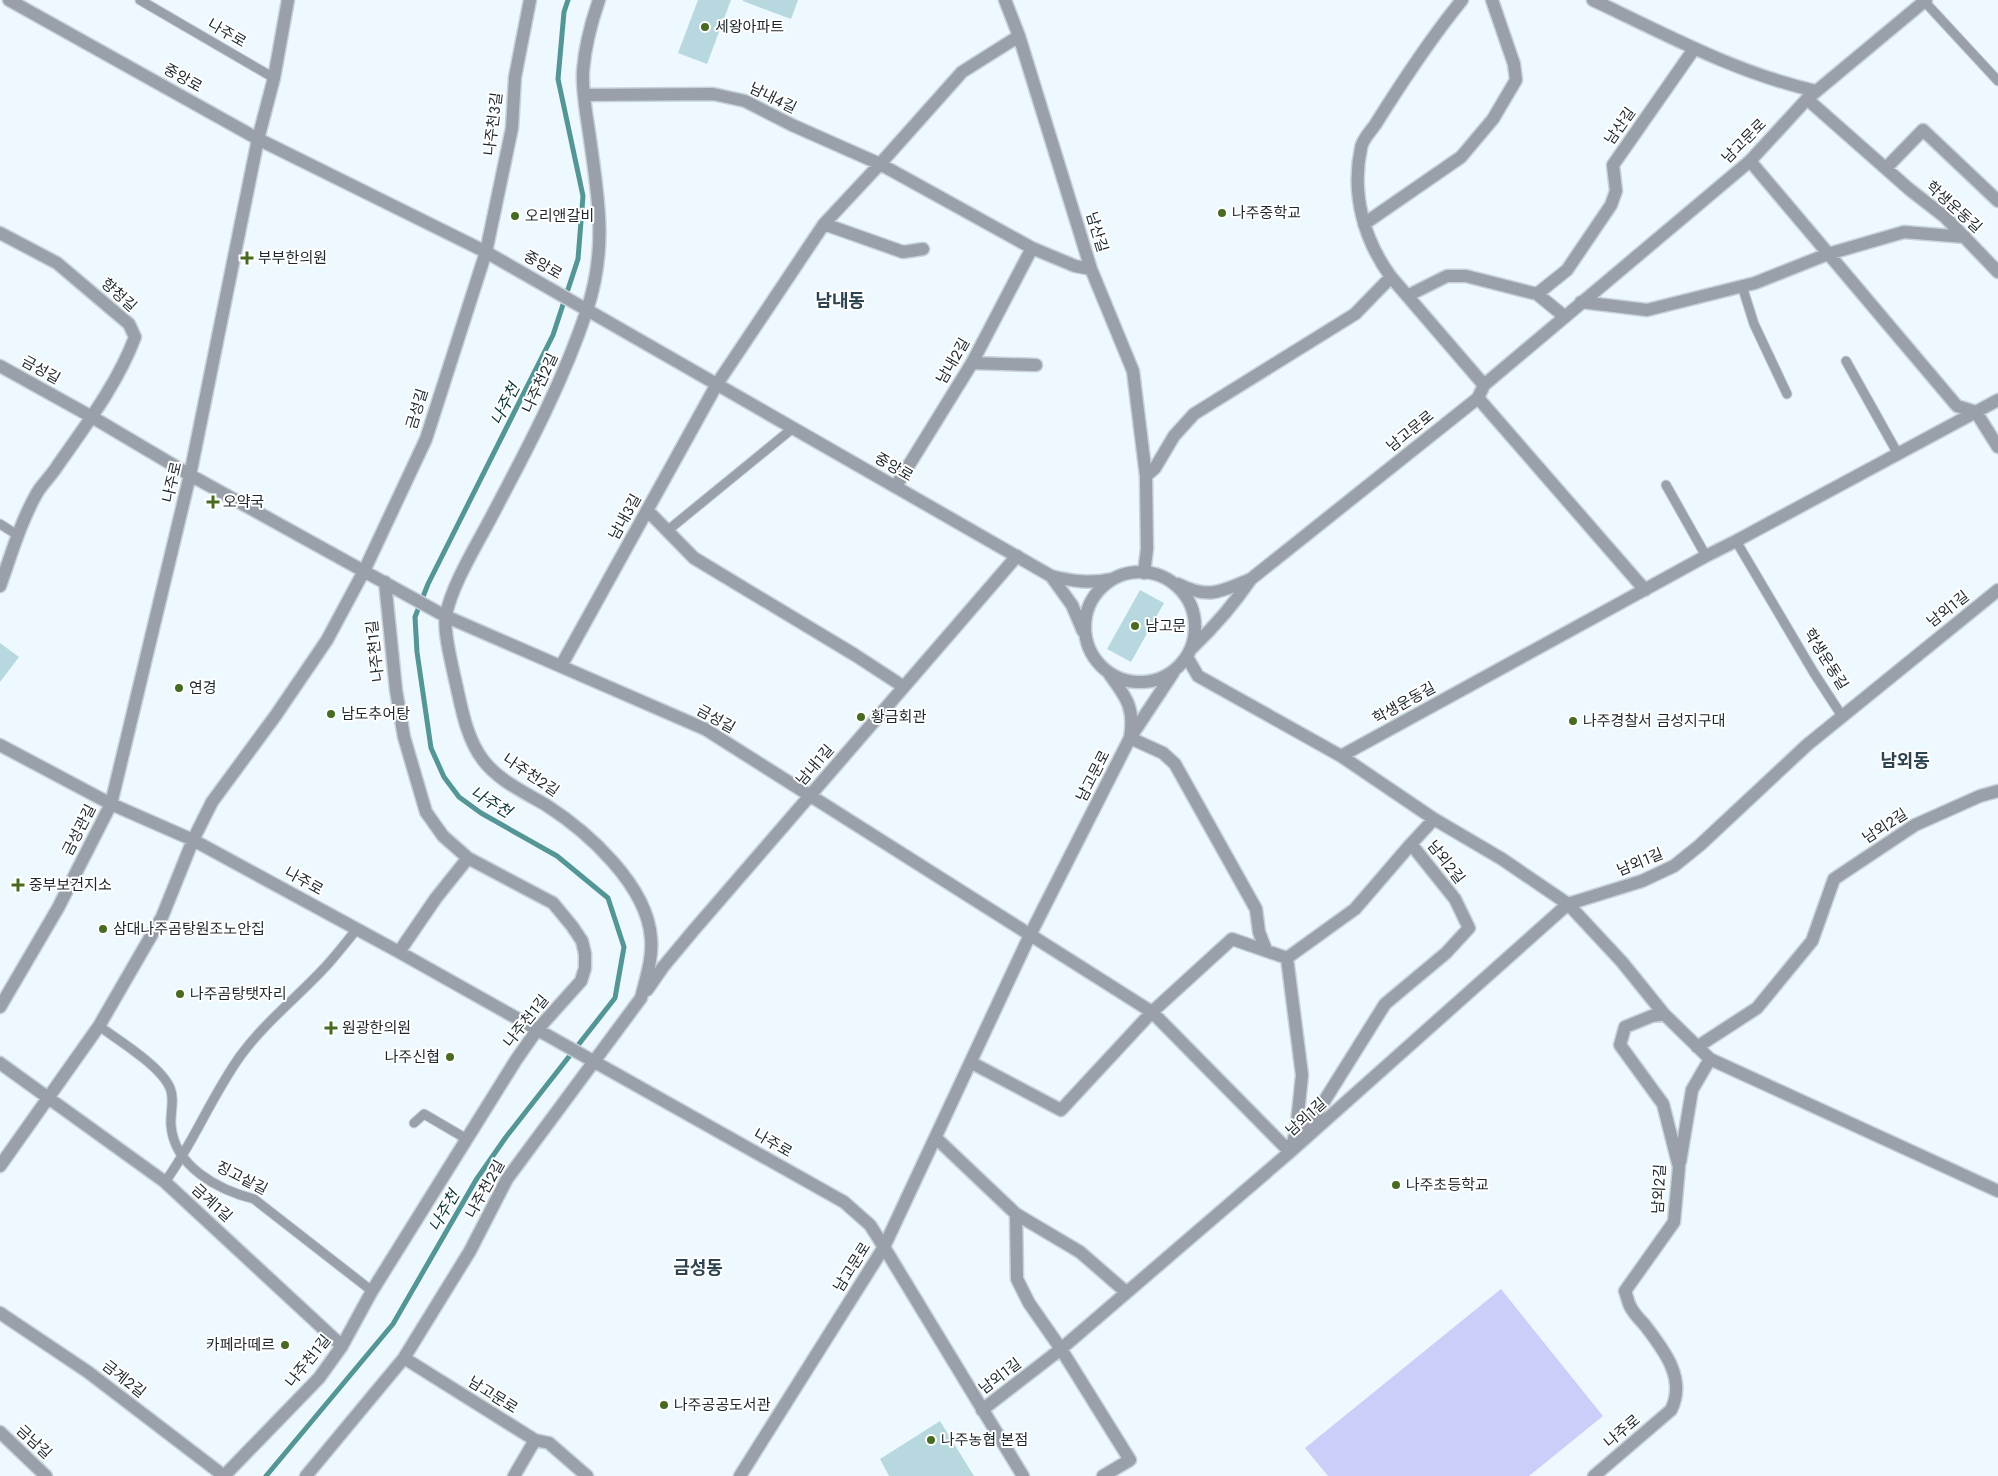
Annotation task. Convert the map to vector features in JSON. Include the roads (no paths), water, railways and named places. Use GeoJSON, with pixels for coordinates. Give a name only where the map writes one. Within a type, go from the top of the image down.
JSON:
{"type":"FeatureCollection","features":[{"type":"Feature","properties":{"kind":"street","name":"중앙로"},"geometry":{"type":"LineString","coordinates":[[9,0],[258,139],[486,252],[1051,576]]}},
{"type":"Feature","properties":{"kind":"street","name":"나주로"},"geometry":{"type":"LineString","coordinates":[[288,0],[274,78],[258,139],[190,476],[111,804],[193,840],[357,929],[844,1202],[870,1225],[1023,1476]]}},
{"type":"Feature","properties":{"kind":"street","name":"나주천3길"},"geometry":{"type":"LineString","coordinates":[[486,252],[512,128],[515,77],[530,0]]}},
{"type":"Feature","properties":{"kind":"street","name":"나주천2길"},"geometry":{"type":"LineString","coordinates":[[306,1476],[404,1358],[470,1250],[506,1179],[590,1058],[641,998],[652,951],[651,935],[641,902],[624,875],[566,818],[504,780],[483,760],[473,743],[464,718],[452,661],[446,616],[455,587],[523,456],[571,356],[584,307],[596,280],[600,257],[600,220],[583,73],[586,49],[599,0]]}},
{"type":"Feature","properties":{"kind":"street","name":"남산길"},"geometry":{"type":"LineString","coordinates":[[1005,0],[1019,36],[1091,269],[1133,371],[1146,476],[1147,549],[1144,572]]}},
{"type":"Feature","properties":{"kind":"street"},"geometry":{"type":"LineString","coordinates":[[1462,0],[1443,23],[1394,92],[1361,146],[1357,198],[1364,224],[1380,262],[1407,296],[1484,384]]}},
{"type":"Feature","properties":{"kind":"street"},"geometry":{"type":"LineString","coordinates":[[1364,224],[1461,157],[1493,119],[1516,80],[1514,64],[1492,0]]}},
{"type":"Feature","properties":{"kind":"street"},"geometry":{"type":"LineString","coordinates":[[1593,0],[1608,3],[1694,49],[1811,95]]}},
{"type":"Feature","properties":{"kind":"street","name":"남고문로"},"geometry":{"type":"LineString","coordinates":[[1252,579],[1478,398],[1484,384],[1750,161],[1811,95],[1925,1]]}},
{"type":"Feature","properties":{"kind":"street"},"geometry":{"type":"LineString","coordinates":[[717,384],[824,224],[962,72],[1019,36]]}},
{"type":"Feature","properties":{"kind":"street","name":"남산길"},"geometry":{"type":"LineString","coordinates":[[1537,294],[1567,270],[1611,205],[1616,191],[1613,165],[1694,49]]}},
{"type":"Feature","properties":{"kind":"street","name":"남내4길"},"geometry":{"type":"LineString","coordinates":[[585,95],[706,94],[734,97],[880,164],[1032,248],[1075,266],[1091,269]]}},
{"type":"Feature","properties":{"kind":"street","name":"학생운동길"},"geometry":{"type":"LineString","coordinates":[[1811,95],[1886,168],[1945,216],[1998,272]]}},
{"type":"Feature","properties":{"kind":"street"},"geometry":{"type":"LineString","coordinates":[[1886,168],[1923,130],[1998,201]]}},
{"type":"Feature","properties":{"kind":"street"},"geometry":{"type":"LineString","coordinates":[[1750,161],[1957,406],[1976,412],[1998,447]]}},
{"type":"Feature","properties":{"kind":"street"},"geometry":{"type":"LineString","coordinates":[[824,224],[903,252],[923,249]]}},
{"type":"Feature","properties":{"kind":"street"},"geometry":{"type":"LineString","coordinates":[[1581,302],[1647,310],[1754,283],[1828,254],[1904,232],[1965,237]]}},
{"type":"Feature","properties":{"kind":"street","name":"향청길"},"geometry":{"type":"LineString","coordinates":[[0,233],[57,263],[129,324],[135,337],[128,355],[92,417]]}},
{"type":"Feature","properties":{"kind":"street","name":"남내2길"},"geometry":{"type":"LineString","coordinates":[[896,486],[972,363],[1032,248]]}},
{"type":"Feature","properties":{"kind":"street","name":"금성길"},"geometry":{"type":"LineString","coordinates":[[364,570],[426,439],[486,252]]}},
{"type":"Feature","properties":{"kind":"street"},"geometry":{"type":"LineString","coordinates":[[1407,296],[1448,276],[1466,276],[1537,294],[1564,316]]}},
{"type":"Feature","properties":{"kind":"street"},"geometry":{"type":"LineString","coordinates":[[1146,476],[1155,468],[1174,436],[1194,414],[1355,314],[1391,277]]}},
{"type":"Feature","properties":{"kind":"street"},"geometry":{"type":"LineString","coordinates":[[972,363],[1036,365]]}},
{"type":"Feature","properties":{"kind":"street","name":"금성길"},"geometry":{"type":"LineString","coordinates":[[0,366],[92,417],[190,476],[446,616],[705,729],[1030,936]]}},
{"type":"Feature","properties":{"kind":"street","name":"남내3길"},"geometry":{"type":"LineString","coordinates":[[561,666],[717,384]]}},
{"type":"Feature","properties":{"kind":"street"},"geometry":{"type":"LineString","coordinates":[[1478,398],[1645,590]]}},
{"type":"Feature","properties":{"kind":"street","name":"학생운동길"},"geometry":{"type":"LineString","coordinates":[[1341,756],[1706,556],[1998,400]]}},
{"type":"Feature","properties":{"kind":"street"},"geometry":{"type":"LineString","coordinates":[[0,586],[18,536],[38,491],[57,468],[92,417]]}},
{"type":"Feature","properties":{"kind":"street"},"geometry":{"type":"LineString","coordinates":[[647,510],[700,562],[855,655],[904,687]]}},
{"type":"Feature","properties":{"kind":"street","name":"남내1길"},"geometry":{"type":"LineString","coordinates":[[641,998],[663,967],[1017,556]]}},
{"type":"Feature","properties":{"kind":"street"},"geometry":{"type":"LineString","coordinates":[[0,1166],[99,1026],[162,917],[193,840],[212,802],[276,715],[327,640],[364,570]]}},
{"type":"Feature","properties":{"kind":"street"},"geometry":{"type":"LineString","coordinates":[[1051,576],[1096,583],[1130,573],[1144,572],[1166,578],[1190,590],[1208,594],[1252,579]]}},
{"type":"Feature","properties":{"kind":"street"},"geometry":{"type":"LineString","coordinates":[[1051,576],[1078,617],[1096,661],[1121,690],[1130,709],[1133,721],[1130,738],[1163,753],[1175,764],[1256,909],[1259,932],[1266,950]]}},
{"type":"Feature","properties":{"kind":"street"},"geometry":{"type":"LineString","coordinates":[[1166,578],[1182,590],[1191,606],[1196,623],[1194,641],[1188,654],[1198,676],[1341,756]]}},
{"type":"Feature","properties":{"kind":"street"},"geometry":{"type":"LineString","coordinates":[[1088,645],[1084,626],[1088,608],[1098,592],[1112,579]]}},
{"type":"Feature","properties":{"kind":"street"},"geometry":{"type":"LineString","coordinates":[[1108,673],[1125,681],[1142,683],[1160,679],[1175,670],[1228,611],[1252,579]]}},
{"type":"Feature","properties":{"kind":"street","name":"나주천1길"},"geometry":{"type":"LineString","coordinates":[[224,1476],[319,1378],[342,1346],[372,1291],[466,1138],[540,1031],[581,981],[585,968],[585,954],[582,941],[565,915],[553,903],[468,858],[434,825],[422,804],[404,737],[396,690],[385,582]]}},
{"type":"Feature","properties":{"kind":"street","name":"남외1길"},"geometry":{"type":"LineString","coordinates":[[982,1410],[1061,1349],[1290,1152],[1568,904],[1642,880],[1674,866],[1700,845],[1807,745],[1998,590]]}},
{"type":"Feature","properties":{"kind":"street","name":"남고문로"},"geometry":{"type":"LineString","coordinates":[[740,1476],[884,1247],[1030,936],[1130,738],[1175,670]]}},
{"type":"Feature","properties":{"kind":"street","name":"금성관길"},"geometry":{"type":"LineString","coordinates":[[0,744],[111,804],[58,908],[0,1006]]}},
{"type":"Feature","properties":{"kind":"street","name":"남외2길"},"geometry":{"type":"LineString","coordinates":[[1341,756],[1434,819],[1502,859],[1568,904],[1622,962],[1664,1014],[1710,1059],[1998,1190]]}},
{"type":"Feature","properties":{"kind":"street","name":"남외2길"},"geometry":{"type":"LineString","coordinates":[[1697,1047],[1757,1008],[1812,941],[1834,879],[1915,825],[1980,796],[1998,791]]}},
{"type":"Feature","properties":{"kind":"street","name":"남외2길"},"geometry":{"type":"LineString","coordinates":[[1287,958],[1355,909],[1434,819]]}},
{"type":"Feature","properties":{"kind":"street","name":"남외2길"},"geometry":{"type":"LineString","coordinates":[[1296,1132],[1318,1111],[1385,1004],[1446,953],[1469,928],[1455,899],[1411,844]]}},
{"type":"Feature","properties":{"kind":"street"},"geometry":{"type":"LineString","coordinates":[[399,952],[436,898],[468,858]]}},
{"type":"Feature","properties":{"kind":"street","name":"남외1길"},"geometry":{"type":"LineString","coordinates":[[1030,936],[1084,967],[1152,1012],[1290,1152]]}},
{"type":"Feature","properties":{"kind":"street"},"geometry":{"type":"LineString","coordinates":[[972,1063],[1061,1110],[1152,1012],[1232,939],[1287,958]]}},
{"type":"Feature","properties":{"kind":"street","name":"남외1길"},"geometry":{"type":"LineString","coordinates":[[1287,958],[1302,1075],[1296,1132],[1290,1152]]}},
{"type":"Feature","properties":{"kind":"street","name":"남외2길"},"geometry":{"type":"LineString","coordinates":[[1664,1014],[1652,1016],[1625,1027],[1620,1045],[1663,1104],[1679,1167],[1674,1222],[1625,1291],[1630,1306],[1673,1366],[1676,1386],[1675,1403],[1671,1410]]}},
{"type":"Feature","properties":{"kind":"street"},"geometry":{"type":"LineString","coordinates":[[1679,1167],[1692,1090],[1710,1059]]}},
{"type":"Feature","properties":{"kind":"street"},"geometry":{"type":"LineString","coordinates":[[0,1063],[49,1098]]}},
{"type":"Feature","properties":{"kind":"street","name":"금계1길"},"geometry":{"type":"LineString","coordinates":[[49,1098],[166,1182],[342,1346]]}},
{"type":"Feature","properties":{"kind":"street"},"geometry":{"type":"LineString","coordinates":[[936,1138],[1016,1214],[1080,1252],[1126,1292]]}},
{"type":"Feature","properties":{"kind":"street"},"geometry":{"type":"LineString","coordinates":[[1016,1214],[1017,1280],[1029,1303],[1061,1349],[1130,1460],[1103,1476]]}},
{"type":"Feature","properties":{"kind":"street","name":"금계2길"},"geometry":{"type":"LineString","coordinates":[[0,1313],[88,1372],[224,1476]]}},
{"type":"Feature","properties":{"kind":"street","name":"남고문로"},"geometry":{"type":"LineString","coordinates":[[404,1358],[535,1440],[549,1444],[587,1476]]}},
{"type":"Feature","properties":{"kind":"street","name":"나주로"},"geometry":{"type":"LineString","coordinates":[[1594,1476],[1671,1410]]}},
{"type":"Feature","properties":{"kind":"street","name":"금남길"},"geometry":{"type":"LineString","coordinates":[[0,1432],[46,1476]]}},
{"type":"Feature","properties":{"kind":"street"},"geometry":{"type":"LineString","coordinates":[[514,1476],[535,1440]]}},
{"type":"Feature","properties":{"kind":"lane","name":"나주로"},"geometry":{"type":"LineString","coordinates":[[140,0],[274,78]]}},
{"type":"Feature","properties":{"kind":"lane"},"geometry":{"type":"LineString","coordinates":[[1925,1],[1998,81]]}},
{"type":"Feature","properties":{"kind":"lane"},"geometry":{"type":"LineString","coordinates":[[1742,286],[1754,324],[1787,394]]}},
{"type":"Feature","properties":{"kind":"lane"},"geometry":{"type":"LineString","coordinates":[[1846,360],[1898,454]]}},
{"type":"Feature","properties":{"kind":"lane"},"geometry":{"type":"LineString","coordinates":[[667,530],[793,428]]}},
{"type":"Feature","properties":{"kind":"lane"},"geometry":{"type":"LineString","coordinates":[[1666,485],[1706,556]]}},
{"type":"Feature","properties":{"kind":"lane"},"geometry":{"type":"LineString","coordinates":[[0,524],[18,536]]}},
{"type":"Feature","properties":{"kind":"lane","name":"학생운동길"},"geometry":{"type":"LineString","coordinates":[[1736,541],[1814,673],[1842,716]]}},
{"type":"Feature","properties":{"kind":"lane"},"geometry":{"type":"LineString","coordinates":[[166,1182],[184,1156],[230,1072],[242,1055],[268,1024],[329,963],[357,929]]}},
{"type":"Feature","properties":{"kind":"lane","name":"징고샅길"},"geometry":{"type":"LineString","coordinates":[[99,1026],[159,1071],[171,1088],[173,1110],[171,1126],[177,1146],[193,1168],[213,1184],[237,1195],[254,1199],[372,1291]]}},
{"type":"Feature","properties":{"kind":"lane"},"geometry":{"type":"LineString","coordinates":[[414,1123],[424,1114],[466,1138]]}},
{"type":"Feature","properties":{"kind":"waterway","name":"나주천"},"geometry":{"type":"LineString","coordinates":[[266,1476],[393,1324],[476,1180],[506,1137],[615,998],[624,947],[608,898],[557,856],[481,813],[459,797],[444,777],[431,748],[417,652],[415,617],[428,584],[553,335],[578,259],[583,196],[558,79],[564,12],[568,0]]}},
{"type":"Feature","properties":{"kind":"place","name":"세왕아파트"},"geometry":{"type":"Point","coordinates":[705,27]}},
{"type":"Feature","properties":{"kind":"place","name":"나주중학교"},"geometry":{"type":"Point","coordinates":[1222,213]}},
{"type":"Feature","properties":{"kind":"place","name":"오리앤갈비"},"geometry":{"type":"Point","coordinates":[515,216]}},
{"type":"Feature","properties":{"kind":"place","name":"부부한의원"},"geometry":{"type":"Point","coordinates":[247,258]}},
{"type":"Feature","properties":{"kind":"place","name":"오약국"},"geometry":{"type":"Point","coordinates":[213,502]}},
{"type":"Feature","properties":{"kind":"place","name":"남고문"},"geometry":{"type":"Point","coordinates":[1135,626]}},
{"type":"Feature","properties":{"kind":"place","name":"연경"},"geometry":{"type":"Point","coordinates":[179,688]}},
{"type":"Feature","properties":{"kind":"place","name":"남도추어탕"},"geometry":{"type":"Point","coordinates":[331,714]}},
{"type":"Feature","properties":{"kind":"place","name":"황금회관"},"geometry":{"type":"Point","coordinates":[861,717]}},
{"type":"Feature","properties":{"kind":"place","name":"나주경찰서 금성지구대"},"geometry":{"type":"Point","coordinates":[1573,721]}},
{"type":"Feature","properties":{"kind":"place","name":"중부보건지소"},"geometry":{"type":"Point","coordinates":[18,885]}},
{"type":"Feature","properties":{"kind":"place","name":"삼대나주곰탕원조노안집"},"geometry":{"type":"Point","coordinates":[103,929]}},
{"type":"Feature","properties":{"kind":"place","name":"나주곰탕탯자리"},"geometry":{"type":"Point","coordinates":[180,994]}},
{"type":"Feature","properties":{"kind":"place","name":"원광한의원"},"geometry":{"type":"Point","coordinates":[331,1028]}},
{"type":"Feature","properties":{"kind":"place","name":"나주신협"},"geometry":{"type":"Point","coordinates":[450,1057]}},
{"type":"Feature","properties":{"kind":"place","name":"나주초등학교"},"geometry":{"type":"Point","coordinates":[1396,1185]}},
{"type":"Feature","properties":{"kind":"place","name":"카페라떼르"},"geometry":{"type":"Point","coordinates":[285,1345]}},
{"type":"Feature","properties":{"kind":"place","name":"나주공공도서관"},"geometry":{"type":"Point","coordinates":[664,1405]}},
{"type":"Feature","properties":{"kind":"place","name":"나주농협 본점"},"geometry":{"type":"Point","coordinates":[931,1440]}},
{"type":"Feature","properties":{"kind":"district","name":"남내동"},"geometry":{"type":"Point","coordinates":[840,301]}},
{"type":"Feature","properties":{"kind":"district","name":"남외동"},"geometry":{"type":"Point","coordinates":[1905,761]}},
{"type":"Feature","properties":{"kind":"district","name":"금성동"},"geometry":{"type":"Point","coordinates":[698,1268]}}]}
